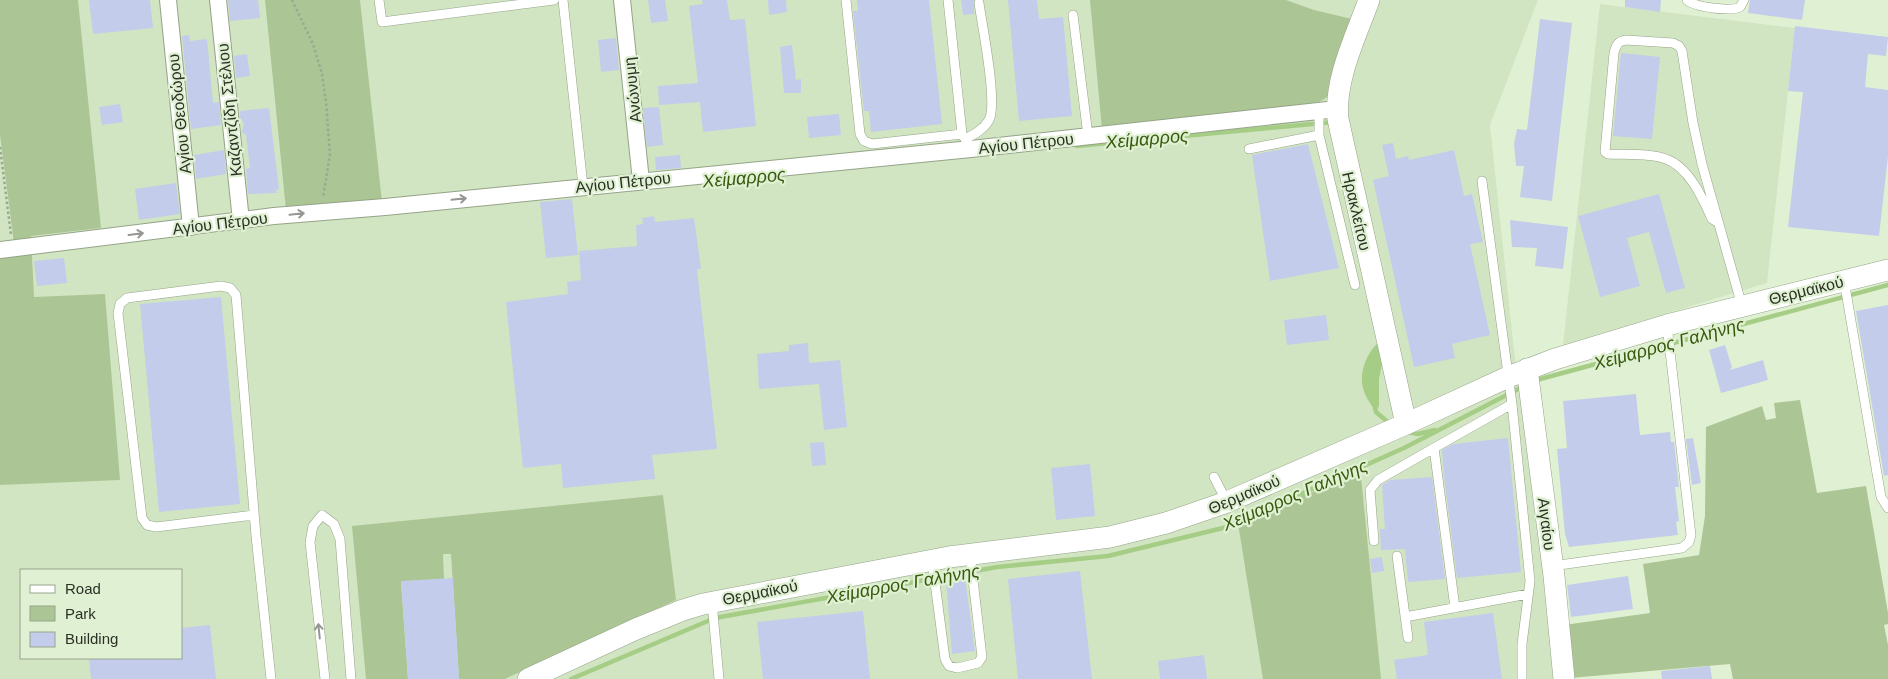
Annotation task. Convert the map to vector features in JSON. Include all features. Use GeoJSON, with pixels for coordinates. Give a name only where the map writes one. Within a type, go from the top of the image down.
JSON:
{"type":"FeatureCollection","features":[{"type":"Feature","properties":{"kind":"street","name":"Αγίου Θεοδώρου"},"geometry":{"type":"LineString","coordinates":[[168,0],[191,227]]}},
{"type":"Feature","properties":{"kind":"street","name":"Καζαντζίδη Στέλιου"},"geometry":{"type":"LineString","coordinates":[[218,0],[241,221]]}},
{"type":"Feature","properties":{"kind":"street","name":"Ανώνυμη"},"geometry":{"type":"LineString","coordinates":[[622,0],[641,180]]}},
{"type":"Feature","properties":{"kind":"street","name":"Ηρακλείτου"},"geometry":{"type":"LineString","coordinates":[[1369,0],[1328,110],[1346,160],[1406,424]]}},
{"type":"Feature","properties":{"kind":"street","name":"Αγίου Πέτρου"},"geometry":{"type":"LineString","coordinates":[[7,250],[320,212],[641,180],[966,140],[1088,136],[1328,110]]}},
{"type":"Feature","properties":{"kind":"street","name":"Θερμαϊκού"},"geometry":{"type":"LineString","coordinates":[[528,679],[666,616],[712,602],[932,560],[1128,534],[1166,524],[1227,502],[1518,373],[1580,351],[1667,325],[1888,270]]}},
{"type":"Feature","properties":{"kind":"street","name":"Αιγαίου"},"geometry":{"type":"LineString","coordinates":[[1518,373],[1552,566],[1564,679]]}},
{"type":"Feature","properties":{"kind":"lane"},"geometry":{"type":"LineString","coordinates":[[379,0],[382,22],[554,0]]}},
{"type":"Feature","properties":{"kind":"lane"},"geometry":{"type":"LineString","coordinates":[[563,0],[583,186]]}},
{"type":"Feature","properties":{"kind":"lane"},"geometry":{"type":"LineString","coordinates":[[846,0],[861,138],[867,143],[872,144],[966,140],[986,124],[993,107],[979,3]]}},
{"type":"Feature","properties":{"kind":"lane"},"geometry":{"type":"LineString","coordinates":[[948,0],[966,140]]}},
{"type":"Feature","properties":{"kind":"lane"},"geometry":{"type":"LineString","coordinates":[[1687,0],[1695,5],[1732,9],[1740,7],[1744,0]]}},
{"type":"Feature","properties":{"kind":"lane"},"geometry":{"type":"LineString","coordinates":[[1073,15],[1088,136]]}},
{"type":"Feature","properties":{"kind":"lane"},"geometry":{"type":"LineString","coordinates":[[1718,222],[1712,219],[1691,181],[1670,161],[1661,158],[1608,154],[1604,152],[1614,53],[1616,45],[1621,41],[1673,43],[1678,44],[1681,48],[1685,59],[1690,105],[1698,147],[1742,306]]}},
{"type":"Feature","properties":{"kind":"lane"},"geometry":{"type":"LineString","coordinates":[[1328,110],[1319,135],[1355,285]]}},
{"type":"Feature","properties":{"kind":"lane"},"geometry":{"type":"LineString","coordinates":[[1249,149],[1319,135]]}},
{"type":"Feature","properties":{"kind":"lane"},"geometry":{"type":"LineString","coordinates":[[1482,181],[1518,373],[1512,404],[1530,581],[1522,644],[1522,679]]}},
{"type":"Feature","properties":{"kind":"lane"},"geometry":{"type":"LineString","coordinates":[[1844,280],[1881,497],[1888,508]]}},
{"type":"Feature","properties":{"kind":"lane"},"geometry":{"type":"LineString","coordinates":[[254,515],[156,527],[147,525],[142,518],[118,313],[120,304],[126,298],[221,286],[230,288],[236,295],[254,515],[271,679]]}},
{"type":"Feature","properties":{"kind":"lane"},"geometry":{"type":"LineString","coordinates":[[1552,566],[1682,548],[1690,542],[1691,535],[1667,325]]}},
{"type":"Feature","properties":{"kind":"lane"},"geometry":{"type":"LineString","coordinates":[[1374,541],[1370,494],[1372,486],[1378,480],[1512,404]]}},
{"type":"Feature","properties":{"kind":"lane"},"geometry":{"type":"LineString","coordinates":[[1434,448],[1455,608]]}},
{"type":"Feature","properties":{"kind":"lane"},"geometry":{"type":"LineString","coordinates":[[1214,477],[1227,502]]}},
{"type":"Feature","properties":{"kind":"lane"},"geometry":{"type":"LineString","coordinates":[[325,679],[310,542],[313,526],[322,515],[334,524],[340,539],[351,679]]}},
{"type":"Feature","properties":{"kind":"lane"},"geometry":{"type":"LineString","coordinates":[[932,560],[945,659],[949,666],[953,668],[978,664],[982,657],[970,554]]}},
{"type":"Feature","properties":{"kind":"lane"},"geometry":{"type":"LineString","coordinates":[[1397,556],[1408,638]]}},
{"type":"Feature","properties":{"kind":"lane"},"geometry":{"type":"LineString","coordinates":[[1405,617],[1528,594]]}},
{"type":"Feature","properties":{"kind":"lane"},"geometry":{"type":"LineString","coordinates":[[712,602],[719,679]]}},
{"type":"Feature","properties":{"kind":"path"},"geometry":{"type":"LineString","coordinates":[[292,0],[313,44],[322,74],[326,102],[330,154],[320,212]]}},
{"type":"Feature","properties":{"kind":"path"},"geometry":{"type":"LineString","coordinates":[[0,147],[7,250]]}},
{"type":"Feature","properties":{"kind":"shaded area"},"geometry":{"type":"Polygon","coordinates":[[[0,0],[1538,0],[1490,125],[1514,350],[1560,679],[0,679],[0,0]]]}},
{"type":"Feature","properties":{"kind":"shaded area"},"geometry":{"type":"Polygon","coordinates":[[[1600,4],[1795,28],[1767,283],[1563,345],[1600,4]]]}},
{"type":"Feature","properties":{"kind":"shaded area"},"geometry":{"type":"Polygon","coordinates":[[[1379,342],[1383,359],[1379,379],[1379,406],[1376,412],[1364,391],[1362,375],[1371,351],[1379,342]]]}},
{"type":"Feature","properties":{"kind":"green space"},"geometry":{"type":"Polygon","coordinates":[[[0,0],[78,0],[101,228],[31,236],[34,297],[105,294],[120,480],[0,485],[0,253],[15,251],[0,135],[0,0]]]}},
{"type":"Feature","properties":{"kind":"green space"},"geometry":{"type":"Polygon","coordinates":[[[265,0],[360,0],[382,202],[286,210],[265,0]]]}},
{"type":"Feature","properties":{"kind":"green space"},"geometry":{"type":"Polygon","coordinates":[[[1090,0],[1286,0],[1314,10],[1352,19],[1330,93],[1319,102],[1102,130],[1090,0]]]}},
{"type":"Feature","properties":{"kind":"green space"},"geometry":{"type":"Polygon","coordinates":[[[1800,400],[1817,493],[1866,486],[1888,613],[1888,624],[1884,625],[1888,645],[1888,679],[1733,679],[1730,664],[1570,678],[1564,625],[1650,613],[1643,564],[1699,555],[1705,516],[1706,427],[1762,406],[1766,420],[1776,418],[1774,403],[1800,400]]]}},
{"type":"Feature","properties":{"kind":"green space"},"geometry":{"type":"Polygon","coordinates":[[[1361,476],[1381,679],[1263,679],[1237,517],[1361,476]]]}},
{"type":"Feature","properties":{"kind":"green space"},"geometry":{"type":"Polygon","coordinates":[[[663,495],[676,600],[505,679],[459,679],[451,554],[443,554],[444,579],[401,582],[408,679],[366,679],[352,526],[663,495]]]}},
{"type":"Feature","properties":{"kind":"building"},"geometry":{"type":"Polygon","coordinates":[[[89,0],[150,0],[153,28],[93,34],[89,0]]]}},
{"type":"Feature","properties":{"kind":"building"},"geometry":{"type":"Polygon","coordinates":[[[228,0],[258,0],[260,18],[230,21],[228,0]]]}},
{"type":"Feature","properties":{"kind":"building"},"geometry":{"type":"Polygon","coordinates":[[[648,0],[665,0],[668,21],[651,23],[648,0]]]}},
{"type":"Feature","properties":{"kind":"building"},"geometry":{"type":"Polygon","coordinates":[[[702,0],[727,0],[730,20],[745,19],[756,126],[703,132],[700,102],[659,105],[658,86],[698,83],[689,6],[703,4],[702,0]]]}},
{"type":"Feature","properties":{"kind":"building"},"geometry":{"type":"Polygon","coordinates":[[[768,0],[786,0],[787,12],[769,15],[768,0]]]}},
{"type":"Feature","properties":{"kind":"building"},"geometry":{"type":"Polygon","coordinates":[[[857,0],[929,0],[942,124],[871,132],[869,111],[864,111],[853,11],[858,11],[857,0]]]}},
{"type":"Feature","properties":{"kind":"building"},"geometry":{"type":"Polygon","coordinates":[[[961,0],[974,0],[974,14],[963,15],[961,0]]]}},
{"type":"Feature","properties":{"kind":"building"},"geometry":{"type":"Polygon","coordinates":[[[1008,0],[1037,0],[1039,19],[1063,17],[1072,116],[1019,121],[1008,0]]]}},
{"type":"Feature","properties":{"kind":"building"},"geometry":{"type":"Polygon","coordinates":[[[1625,0],[1661,0],[1660,12],[1625,7],[1625,0]]]}},
{"type":"Feature","properties":{"kind":"building"},"geometry":{"type":"Polygon","coordinates":[[[1750,0],[1805,0],[1802,20],[1748,13],[1750,0]]]}},
{"type":"Feature","properties":{"kind":"building"},"geometry":{"type":"Polygon","coordinates":[[[1540,19],[1572,23],[1552,201],[1520,197],[1524,166],[1516,166],[1514,144],[1517,129],[1527,130],[1540,19]]]}},
{"type":"Feature","properties":{"kind":"building"},"geometry":{"type":"Polygon","coordinates":[[[1795,26],[1888,37],[1886,56],[1868,54],[1865,87],[1888,90],[1888,156],[1879,236],[1788,227],[1803,92],[1788,91],[1795,26]]]}},
{"type":"Feature","properties":{"kind":"building"},"geometry":{"type":"Polygon","coordinates":[[[189,35],[190,41],[207,39],[213,103],[219,102],[221,125],[191,129],[182,36],[189,35]]]}},
{"type":"Feature","properties":{"kind":"building"},"geometry":{"type":"Polygon","coordinates":[[[616,38],[619,70],[601,72],[598,40],[616,38]]]}},
{"type":"Feature","properties":{"kind":"building"},"geometry":{"type":"Polygon","coordinates":[[[792,45],[796,80],[801,79],[801,93],[784,93],[780,47],[792,45]]]}},
{"type":"Feature","properties":{"kind":"building"},"geometry":{"type":"Polygon","coordinates":[[[1621,53],[1660,57],[1652,139],[1613,136],[1621,53]]]}},
{"type":"Feature","properties":{"kind":"building"},"geometry":{"type":"Polygon","coordinates":[[[247,54],[250,76],[236,78],[234,56],[247,54]]]}},
{"type":"Feature","properties":{"kind":"building"},"geometry":{"type":"Polygon","coordinates":[[[120,104],[123,122],[102,125],[99,107],[120,104]]]}},
{"type":"Feature","properties":{"kind":"building"},"geometry":{"type":"Polygon","coordinates":[[[659,107],[663,145],[647,147],[643,108],[659,107]]]}},
{"type":"Feature","properties":{"kind":"building"},"geometry":{"type":"Polygon","coordinates":[[[269,108],[279,189],[276,190],[277,193],[248,194],[246,169],[250,168],[246,135],[242,132],[244,123],[240,118],[240,111],[269,108]]]}},
{"type":"Feature","properties":{"kind":"building"},"geometry":{"type":"Polygon","coordinates":[[[839,114],[841,135],[809,138],[807,117],[839,114]]]}},
{"type":"Feature","properties":{"kind":"building"},"geometry":{"type":"Polygon","coordinates":[[[1393,143],[1396,159],[1408,156],[1409,160],[1454,150],[1464,196],[1472,194],[1483,242],[1470,244],[1490,335],[1452,344],[1455,358],[1414,367],[1373,180],[1389,176],[1382,145],[1393,143]]]}},
{"type":"Feature","properties":{"kind":"building"},"geometry":{"type":"Polygon","coordinates":[[[1308,144],[1339,268],[1270,281],[1252,155],[1308,144]]]}},
{"type":"Feature","properties":{"kind":"building"},"geometry":{"type":"Polygon","coordinates":[[[224,150],[226,174],[196,179],[194,155],[224,150]]]}},
{"type":"Feature","properties":{"kind":"building"},"geometry":{"type":"Polygon","coordinates":[[[680,155],[681,168],[656,170],[655,157],[680,155]]]}},
{"type":"Feature","properties":{"kind":"building"},"geometry":{"type":"Polygon","coordinates":[[[176,183],[180,214],[139,220],[135,189],[176,183]]]}},
{"type":"Feature","properties":{"kind":"building"},"geometry":{"type":"Polygon","coordinates":[[[1659,194],[1685,288],[1666,293],[1649,232],[1627,238],[1640,286],[1600,297],[1578,216],[1659,194]]]}},
{"type":"Feature","properties":{"kind":"building"},"geometry":{"type":"Polygon","coordinates":[[[572,199],[578,255],[546,258],[540,202],[572,199]]]}},
{"type":"Feature","properties":{"kind":"building"},"geometry":{"type":"Polygon","coordinates":[[[654,216],[655,222],[694,218],[701,269],[697,269],[717,449],[652,455],[655,479],[563,488],[561,464],[523,468],[506,302],[568,294],[567,282],[581,280],[579,251],[637,246],[636,225],[643,224],[642,218],[654,216]]]}},
{"type":"Feature","properties":{"kind":"building"},"geometry":{"type":"Polygon","coordinates":[[[1510,220],[1568,227],[1563,269],[1535,266],[1537,248],[1512,247],[1510,220]]]}},
{"type":"Feature","properties":{"kind":"building"},"geometry":{"type":"Polygon","coordinates":[[[64,258],[67,283],[37,286],[34,261],[64,258]]]}},
{"type":"Feature","properties":{"kind":"building"},"geometry":{"type":"Polygon","coordinates":[[[221,297],[240,504],[159,512],[140,304],[221,297]]]}},
{"type":"Feature","properties":{"kind":"building"},"geometry":{"type":"Polygon","coordinates":[[[1888,305],[1888,475],[1884,476],[1856,311],[1888,305]]]}},
{"type":"Feature","properties":{"kind":"building"},"geometry":{"type":"Polygon","coordinates":[[[1326,315],[1329,340],[1287,345],[1284,320],[1326,315]]]}},
{"type":"Feature","properties":{"kind":"building"},"geometry":{"type":"Polygon","coordinates":[[[808,343],[809,363],[840,360],[847,427],[824,430],[819,384],[759,389],[757,354],[789,351],[789,345],[808,343]]]}},
{"type":"Feature","properties":{"kind":"building"},"geometry":{"type":"Polygon","coordinates":[[[1725,345],[1732,367],[1730,370],[1763,360],[1768,380],[1721,393],[1709,350],[1725,345]]]}},
{"type":"Feature","properties":{"kind":"building"},"geometry":{"type":"Polygon","coordinates":[[[1636,394],[1640,435],[1670,432],[1671,442],[1674,442],[1679,487],[1675,487],[1679,521],[1676,522],[1678,535],[1569,547],[1565,534],[1557,449],[1567,448],[1563,401],[1636,394]]]}},
{"type":"Feature","properties":{"kind":"building"},"geometry":{"type":"Polygon","coordinates":[[[1508,438],[1521,572],[1457,578],[1442,450],[1453,444],[1508,438]]]}},
{"type":"Feature","properties":{"kind":"building"},"geometry":{"type":"Polygon","coordinates":[[[1693,438],[1701,483],[1692,485],[1686,439],[1693,438]]]}},
{"type":"Feature","properties":{"kind":"building"},"geometry":{"type":"Polygon","coordinates":[[[824,442],[826,465],[812,466],[810,443],[824,442]]]}},
{"type":"Feature","properties":{"kind":"building"},"geometry":{"type":"Polygon","coordinates":[[[1090,464],[1095,516],[1056,520],[1051,468],[1090,464]]]}},
{"type":"Feature","properties":{"kind":"building"},"geometry":{"type":"Polygon","coordinates":[[[1432,477],[1445,579],[1408,582],[1405,549],[1381,550],[1380,529],[1385,529],[1382,485],[1390,480],[1432,477]]]}},
{"type":"Feature","properties":{"kind":"building"},"geometry":{"type":"Polygon","coordinates":[[[1382,557],[1384,571],[1372,573],[1370,559],[1382,557]]]}},
{"type":"Feature","properties":{"kind":"building"},"geometry":{"type":"Polygon","coordinates":[[[1080,571],[1092,679],[1018,679],[1008,579],[1080,571]]]}},
{"type":"Feature","properties":{"kind":"building"},"geometry":{"type":"Polygon","coordinates":[[[1628,576],[1633,609],[1571,617],[1567,585],[1628,576]]]}},
{"type":"Feature","properties":{"kind":"building"},"geometry":{"type":"Polygon","coordinates":[[[453,578],[459,679],[408,679],[401,581],[453,578]]]}},
{"type":"Feature","properties":{"kind":"building"},"geometry":{"type":"Polygon","coordinates":[[[965,578],[975,651],[952,654],[946,580],[965,578]]]}},
{"type":"Feature","properties":{"kind":"building"},"geometry":{"type":"Polygon","coordinates":[[[863,611],[870,679],[763,679],[757,622],[863,611]]]}},
{"type":"Feature","properties":{"kind":"building"},"geometry":{"type":"Polygon","coordinates":[[[1493,613],[1502,679],[1397,679],[1394,660],[1428,655],[1424,622],[1493,613]]]}},
{"type":"Feature","properties":{"kind":"building"},"geometry":{"type":"Polygon","coordinates":[[[210,625],[216,679],[91,679],[89,659],[182,659],[182,628],[210,625]]]}},
{"type":"Feature","properties":{"kind":"building"},"geometry":{"type":"Polygon","coordinates":[[[1204,655],[1207,679],[1160,679],[1158,661],[1204,655]]]}},
{"type":"Feature","properties":{"kind":"building"},"geometry":{"type":"Polygon","coordinates":[[[1710,666],[1712,679],[1662,679],[1661,671],[1710,666]]]}},
{"type":"Feature","properties":{"kind":"waterway","name":"Χείμαρρος"},"geometry":{"type":"LineString","coordinates":[[1077,146],[1333,122]]}},
{"type":"Feature","properties":{"kind":"waterway","name":"Χείμαρρος Γαλήνης"},"geometry":{"type":"LineString","coordinates":[[1533,381],[1888,285]]}},
{"type":"Feature","properties":{"kind":"waterway","name":"Χείμαρρος Γαλήνης"},"geometry":{"type":"LineString","coordinates":[[571,679],[715,618],[997,567],[1108,556],[1227,527],[1404,448],[1524,386]]}},
{"type":"Feature","properties":{"kind":"waterway","name":"Χείμαρρος"},"geometry":{"type":"LineString","coordinates":[[1375,408],[1376,412],[1390,424]]}},
{"type":"Feature","properties":{"kind":"waterway","name":"Χείμαρρος"},"geometry":{"type":"LineString","coordinates":[[1408,432],[1418,434],[1435,430]]}}]}
